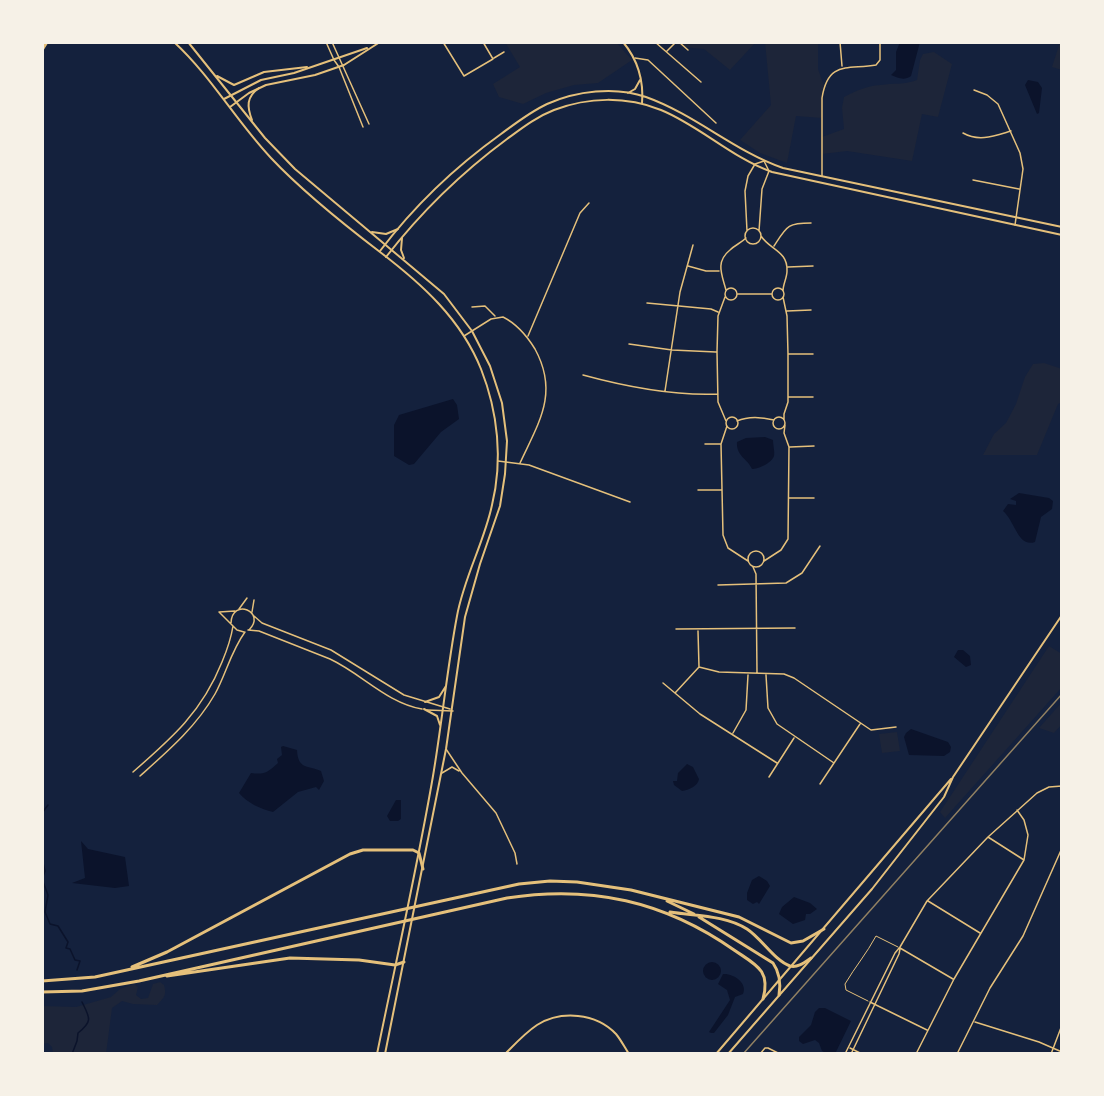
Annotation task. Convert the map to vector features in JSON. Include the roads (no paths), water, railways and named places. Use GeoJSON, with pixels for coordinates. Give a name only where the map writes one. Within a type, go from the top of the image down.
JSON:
{"type":"FeatureCollection","features":[{"type":"Feature","properties":{"kind":"highway"},"geometry":{"type":"LineString","coordinates":[[42,50],[47,42]]}},
{"type":"Feature","properties":{"kind":"highway"},"geometry":{"type":"LineString","coordinates":[[125,970],[167,952],[350,854],[363,850],[413,850],[419,852],[423,869]]}},
{"type":"Feature","properties":{"kind":"highway"},"geometry":{"type":"LineString","coordinates":[[42,981],[95,977],[519,884],[550,881],[577,882],[632,890],[703,906],[739,917],[788,942],[803,941],[824,929]]}},
{"type":"Feature","properties":{"kind":"highway"},"geometry":{"type":"LineString","coordinates":[[139,981],[448,910],[532,894],[566,893],[624,899],[665,912],[702,929],[756,965],[764,974],[766,980],[763,999]]}},
{"type":"Feature","properties":{"kind":"highway"},"geometry":{"type":"LineString","coordinates":[[662,898],[698,916],[770,961],[777,969],[780,980],[779,995]]}},
{"type":"Feature","properties":{"kind":"highway"},"geometry":{"type":"LineString","coordinates":[[665,912],[720,919],[741,926],[752,932],[783,962],[791,966],[800,965],[811,958]]}},
{"type":"Feature","properties":{"kind":"highway"},"geometry":{"type":"LineString","coordinates":[[42,992],[82,991],[290,958],[348,959],[395,965],[404,962]]}},
{"type":"Feature","properties":{"kind":"main road"},"geometry":{"type":"LineString","coordinates":[[174,42],[192,59],[257,142],[293,180],[421,285],[440,305],[464,336],[480,368],[492,404],[498,442],[492,505],[462,592],[441,732],[419,852],[376,1054]]}},
{"type":"Feature","properties":{"kind":"main road"},"geometry":{"type":"LineString","coordinates":[[188,42],[253,123],[295,169],[444,294],[472,331],[490,366],[502,404],[507,441],[500,506],[465,618],[442,773],[385,1054]]}},
{"type":"Feature","properties":{"kind":"main road"},"geometry":{"type":"LineString","coordinates":[[230,107],[259,88],[274,82],[315,75],[344,65],[380,42]]}},
{"type":"Feature","properties":{"kind":"main road"},"geometry":{"type":"LineString","coordinates":[[623,42],[634,58],[641,76],[642,104]]}},
{"type":"Feature","properties":{"kind":"main road"},"geometry":{"type":"LineString","coordinates":[[215,74],[225,82],[234,85],[264,72],[307,67],[373,46]]}},
{"type":"Feature","properties":{"kind":"main road"},"geometry":{"type":"LineString","coordinates":[[224,100],[261,80],[294,73],[307,67]]}},
{"type":"Feature","properties":{"kind":"main road"},"geometry":{"type":"LineString","coordinates":[[628,93],[639,84],[641,76]]}},
{"type":"Feature","properties":{"kind":"main road"},"geometry":{"type":"LineString","coordinates":[[253,123],[248,104],[252,93],[259,88]]}},
{"type":"Feature","properties":{"kind":"main road"},"geometry":{"type":"LineString","coordinates":[[380,252],[417,206],[453,172],[533,111],[578,94],[610,91],[642,96],[684,113],[764,161],[783,168],[1062,227]]}},
{"type":"Feature","properties":{"kind":"main road"},"geometry":{"type":"LineString","coordinates":[[386,257],[424,211],[462,175],[480,159],[537,119],[552,111],[586,101],[612,100],[642,104],[662,110],[769,171],[1015,226],[1061,234]]}},
{"type":"Feature","properties":{"kind":"main road"},"geometry":{"type":"LineString","coordinates":[[370,231],[386,234],[398,229]]}},
{"type":"Feature","properties":{"kind":"main road"},"geometry":{"type":"LineString","coordinates":[[402,238],[401,250],[405,260]]}},
{"type":"Feature","properties":{"kind":"main road"},"geometry":{"type":"LineString","coordinates":[[716,1054],[953,777],[1062,615]]}},
{"type":"Feature","properties":{"kind":"main road"},"geometry":{"type":"LineString","coordinates":[[425,702],[439,697],[447,684]]}},
{"type":"Feature","properties":{"kind":"main road"},"geometry":{"type":"LineString","coordinates":[[424,709],[437,716],[441,732]]}},
{"type":"Feature","properties":{"kind":"main road"},"geometry":{"type":"LineString","coordinates":[[728,1054],[900,854],[944,797],[953,777]]}},
{"type":"Feature","properties":{"kind":"main road"},"geometry":{"type":"LineString","coordinates":[[505,1054],[538,1024],[565,1016],[579,1016],[604,1024],[616,1035],[629,1054]]}},
{"type":"Feature","properties":{"kind":"street"},"geometry":{"type":"LineString","coordinates":[[326,42],[339,67],[363,127]]}},
{"type":"Feature","properties":{"kind":"street"},"geometry":{"type":"LineString","coordinates":[[332,42],[369,124]]}},
{"type":"Feature","properties":{"kind":"street"},"geometry":{"type":"LineString","coordinates":[[443,42],[464,76],[504,52]]}},
{"type":"Feature","properties":{"kind":"street"},"geometry":{"type":"LineString","coordinates":[[483,42],[493,59]]}},
{"type":"Feature","properties":{"kind":"street"},"geometry":{"type":"LineString","coordinates":[[655,42],[701,82]]}},
{"type":"Feature","properties":{"kind":"street"},"geometry":{"type":"LineString","coordinates":[[666,52],[677,42],[687,50]]}},
{"type":"Feature","properties":{"kind":"street"},"geometry":{"type":"LineString","coordinates":[[840,42],[842,67]]}},
{"type":"Feature","properties":{"kind":"street"},"geometry":{"type":"LineString","coordinates":[[822,177],[824,86],[842,67],[876,65],[880,60],[880,42]]}},
{"type":"Feature","properties":{"kind":"street"},"geometry":{"type":"LineString","coordinates":[[634,58],[648,60],[716,123]]}},
{"type":"Feature","properties":{"kind":"street"},"geometry":{"type":"LineString","coordinates":[[974,90],[987,95],[998,104],[1023,162],[1015,226]]}},
{"type":"Feature","properties":{"kind":"street"},"geometry":{"type":"LineString","coordinates":[[355,110],[361,107]]}},
{"type":"Feature","properties":{"kind":"street"},"geometry":{"type":"LineString","coordinates":[[963,133],[981,138],[1011,131]]}},
{"type":"Feature","properties":{"kind":"street"},"geometry":{"type":"LineString","coordinates":[[746,240],[745,191],[748,176],[755,164],[764,161],[769,171],[762,189],[759,231],[768,244]]}},
{"type":"Feature","properties":{"kind":"street"},"geometry":{"type":"LineString","coordinates":[[973,180],[1020,190]]}},
{"type":"Feature","properties":{"kind":"street"},"geometry":{"type":"LineString","coordinates":[[528,336],[580,213],[589,203]]}},
{"type":"Feature","properties":{"kind":"street"},"geometry":{"type":"LineString","coordinates":[[774,246],[788,226],[794,223],[811,223]]}},
{"type":"Feature","properties":{"kind":"street"},"geometry":{"type":"LineString","coordinates":[[747,231],[754,228],[759,231]]}},
{"type":"Feature","properties":{"kind":"street"},"geometry":{"type":"LineString","coordinates":[[758,243],[761,236]]}},
{"type":"Feature","properties":{"kind":"street"},"geometry":{"type":"LineString","coordinates":[[746,240],[724,255],[720,270],[726,290],[724,303],[719,312],[718,402],[725,415],[727,426],[721,444],[724,540],[731,551],[748,561],[756,574],[757,674]]}},
{"type":"Feature","properties":{"kind":"street"},"geometry":{"type":"LineString","coordinates":[[746,240],[754,244],[774,246],[783,254],[787,267],[783,297],[788,354],[788,397],[784,414],[784,433],[789,447],[788,539],[781,550],[768,556],[756,574]]}},
{"type":"Feature","properties":{"kind":"street"},"geometry":{"type":"LineString","coordinates":[[665,391],[678,307],[693,245]]}},
{"type":"Feature","properties":{"kind":"street"},"geometry":{"type":"LineString","coordinates":[[688,265],[706,271],[720,270]]}},
{"type":"Feature","properties":{"kind":"street"},"geometry":{"type":"LineString","coordinates":[[787,267],[813,266]]}},
{"type":"Feature","properties":{"kind":"street"},"geometry":{"type":"LineString","coordinates":[[772,294],[783,284]]}},
{"type":"Feature","properties":{"kind":"street"},"geometry":{"type":"LineString","coordinates":[[724,285],[734,289],[737,294]]}},
{"type":"Feature","properties":{"kind":"street"},"geometry":{"type":"LineString","coordinates":[[726,290],[731,288]]}},
{"type":"Feature","properties":{"kind":"street"},"geometry":{"type":"LineString","coordinates":[[778,288],[783,291]]}},
{"type":"Feature","properties":{"kind":"street"},"geometry":{"type":"LineString","coordinates":[[737,294],[772,294]]}},
{"type":"Feature","properties":{"kind":"street"},"geometry":{"type":"LineString","coordinates":[[724,303],[735,299],[737,294]]}},
{"type":"Feature","properties":{"kind":"street"},"geometry":{"type":"LineString","coordinates":[[772,294],[784,305]]}},
{"type":"Feature","properties":{"kind":"street"},"geometry":{"type":"LineString","coordinates":[[725,297],[729,300]]}},
{"type":"Feature","properties":{"kind":"street"},"geometry":{"type":"LineString","coordinates":[[778,300],[783,297]]}},
{"type":"Feature","properties":{"kind":"street"},"geometry":{"type":"LineString","coordinates":[[647,303],[711,309],[719,312]]}},
{"type":"Feature","properties":{"kind":"street"},"geometry":{"type":"LineString","coordinates":[[472,307],[485,306],[496,317]]}},
{"type":"Feature","properties":{"kind":"street"},"geometry":{"type":"LineString","coordinates":[[786,312],[811,309]]}},
{"type":"Feature","properties":{"kind":"street"},"geometry":{"type":"LineString","coordinates":[[464,336],[496,317],[506,318],[528,336],[545,369],[547,392],[544,410],[520,463]]}},
{"type":"Feature","properties":{"kind":"street"},"geometry":{"type":"LineString","coordinates":[[629,344],[672,350],[717,352]]}},
{"type":"Feature","properties":{"kind":"street"},"geometry":{"type":"LineString","coordinates":[[788,354],[813,354]]}},
{"type":"Feature","properties":{"kind":"street"},"geometry":{"type":"LineString","coordinates":[[583,375],[623,386],[688,395],[718,394]]}},
{"type":"Feature","properties":{"kind":"street"},"geometry":{"type":"LineString","coordinates":[[788,397],[813,397]]}},
{"type":"Feature","properties":{"kind":"street"},"geometry":{"type":"LineString","coordinates":[[774,420],[784,414]]}},
{"type":"Feature","properties":{"kind":"street"},"geometry":{"type":"LineString","coordinates":[[725,415],[737,421],[744,418],[765,417],[774,420]]}},
{"type":"Feature","properties":{"kind":"street"},"geometry":{"type":"LineString","coordinates":[[778,417],[784,420]]}},
{"type":"Feature","properties":{"kind":"street"},"geometry":{"type":"LineString","coordinates":[[726,421],[730,418]]}},
{"type":"Feature","properties":{"kind":"street"},"geometry":{"type":"LineString","coordinates":[[774,420],[773,425],[784,433]]}},
{"type":"Feature","properties":{"kind":"street"},"geometry":{"type":"LineString","coordinates":[[725,433],[736,427],[737,421]]}},
{"type":"Feature","properties":{"kind":"street"},"geometry":{"type":"LineString","coordinates":[[778,429],[785,425]]}},
{"type":"Feature","properties":{"kind":"street"},"geometry":{"type":"LineString","coordinates":[[727,426],[732,429]]}},
{"type":"Feature","properties":{"kind":"street"},"geometry":{"type":"LineString","coordinates":[[705,444],[721,444]]}},
{"type":"Feature","properties":{"kind":"street"},"geometry":{"type":"LineString","coordinates":[[789,447],[814,446]]}},
{"type":"Feature","properties":{"kind":"street"},"geometry":{"type":"LineString","coordinates":[[497,461],[520,463],[630,502]]}},
{"type":"Feature","properties":{"kind":"street"},"geometry":{"type":"LineString","coordinates":[[698,490],[722,490]]}},
{"type":"Feature","properties":{"kind":"street"},"geometry":{"type":"LineString","coordinates":[[788,498],[814,498]]}},
{"type":"Feature","properties":{"kind":"street"},"geometry":{"type":"LineString","coordinates":[[718,585],[782,584],[792,580],[810,562],[820,546]]}},
{"type":"Feature","properties":{"kind":"street"},"geometry":{"type":"LineString","coordinates":[[743,557],[755,550],[768,556]]}},
{"type":"Feature","properties":{"kind":"street"},"geometry":{"type":"LineString","coordinates":[[763,554],[764,561]]}},
{"type":"Feature","properties":{"kind":"street"},"geometry":{"type":"LineString","coordinates":[[748,561],[749,555]]}},
{"type":"Feature","properties":{"kind":"street"},"geometry":{"type":"LineString","coordinates":[[753,567],[759,567]]}},
{"type":"Feature","properties":{"kind":"street"},"geometry":{"type":"LineString","coordinates":[[239,609],[247,598]]}},
{"type":"Feature","properties":{"kind":"street"},"geometry":{"type":"LineString","coordinates":[[140,776],[185,735],[205,711],[239,640],[253,626],[254,600]]}},
{"type":"Feature","properties":{"kind":"street"},"geometry":{"type":"LineString","coordinates":[[245,632],[237,630],[219,612],[245,609],[262,623],[347,658],[393,689],[425,702],[445,706],[453,711]]}},
{"type":"Feature","properties":{"kind":"street"},"geometry":{"type":"LineString","coordinates":[[231,622],[235,611]]}},
{"type":"Feature","properties":{"kind":"street"},"geometry":{"type":"LineString","coordinates":[[133,772],[183,727],[198,708],[218,673],[232,637],[233,626]]}},
{"type":"Feature","properties":{"kind":"street"},"geometry":{"type":"LineString","coordinates":[[676,629],[795,628]]}},
{"type":"Feature","properties":{"kind":"street"},"geometry":{"type":"LineString","coordinates":[[249,630],[259,631],[341,664],[391,697],[415,708],[453,711]]}},
{"type":"Feature","properties":{"kind":"street"},"geometry":{"type":"LineString","coordinates":[[675,693],[699,667],[698,630]]}},
{"type":"Feature","properties":{"kind":"street"},"geometry":{"type":"LineString","coordinates":[[699,667],[719,672],[784,674],[794,678],[871,730],[896,727]]}},
{"type":"Feature","properties":{"kind":"street"},"geometry":{"type":"LineString","coordinates":[[732,734],[746,710],[748,674]]}},
{"type":"Feature","properties":{"kind":"street"},"geometry":{"type":"LineString","coordinates":[[766,674],[766,697],[771,715],[777,724],[834,763]]}},
{"type":"Feature","properties":{"kind":"street"},"geometry":{"type":"LineString","coordinates":[[663,683],[700,714],[777,763]]}},
{"type":"Feature","properties":{"kind":"street"},"geometry":{"type":"LineString","coordinates":[[820,784],[860,723]]}},
{"type":"Feature","properties":{"kind":"street"},"geometry":{"type":"LineString","coordinates":[[769,777],[795,737]]}},
{"type":"Feature","properties":{"kind":"street"},"geometry":{"type":"LineString","coordinates":[[446,749],[462,773],[498,816],[515,853],[517,864]]}},
{"type":"Feature","properties":{"kind":"street"},"geometry":{"type":"LineString","coordinates":[[442,773],[452,767],[462,773]]}},
{"type":"Feature","properties":{"kind":"street"},"geometry":{"type":"LineString","coordinates":[[845,1054],[895,952],[927,901],[987,837],[1017,810],[1042,790],[1062,786]]}},
{"type":"Feature","properties":{"kind":"street"},"geometry":{"type":"LineString","coordinates":[[916,1054],[954,979],[1024,860],[1028,835],[1024,820],[1017,810]]}},
{"type":"Feature","properties":{"kind":"street"},"geometry":{"type":"LineString","coordinates":[[987,837],[1024,860]]}},
{"type":"Feature","properties":{"kind":"street"},"geometry":{"type":"LineString","coordinates":[[957,1054],[990,988],[1023,936],[1062,848]]}},
{"type":"Feature","properties":{"kind":"street"},"geometry":{"type":"LineString","coordinates":[[927,901],[981,934]]}},
{"type":"Feature","properties":{"kind":"street"},"geometry":{"type":"LineString","coordinates":[[900,947],[954,979]]}},
{"type":"Feature","properties":{"kind":"street"},"geometry":{"type":"LineString","coordinates":[[851,1054],[899,954],[900,947]]}},
{"type":"Feature","properties":{"kind":"street"},"geometry":{"type":"LineString","coordinates":[[870,1002],[928,1031]]}},
{"type":"Feature","properties":{"kind":"street"},"geometry":{"type":"LineString","coordinates":[[974,1022],[1062,1052]]}},
{"type":"Feature","properties":{"kind":"street"},"geometry":{"type":"LineString","coordinates":[[1051,1054],[1062,1024]]}},
{"type":"Feature","properties":{"kind":"street"},"geometry":{"type":"LineString","coordinates":[[848,1047],[862,1054]]}},
{"type":"Feature","properties":{"kind":"street"},"geometry":{"type":"LineString","coordinates":[[760,1054],[765,1048],[780,1054]]}},
{"type":"Feature","properties":{"kind":"lane"},"geometry":{"type":"LineString","coordinates":[[870,1002],[846,990],[845,984],[856,966],[865,957],[876,936],[900,947]]}},
{"type":"Feature","properties":{"kind":"waterway"},"geometry":{"type":"LineString","coordinates":[[42,813],[48,805]]}},
{"type":"Feature","properties":{"kind":"waterway"},"geometry":{"type":"LineString","coordinates":[[42,859],[45,871],[42,879],[48,895],[45,912],[50,924],[58,926],[68,942],[66,948],[70,949],[75,960],[80,961],[77,970]]}},
{"type":"Feature","properties":{"kind":"waterway"},"geometry":{"type":"LineString","coordinates":[[72,1054],[78,1033],[89,1019],[82,1002]]}},
{"type":"Feature","properties":{"kind":"railway"},"geometry":{"type":"LineString","coordinates":[[743,1054],[1062,694]]}}]}
